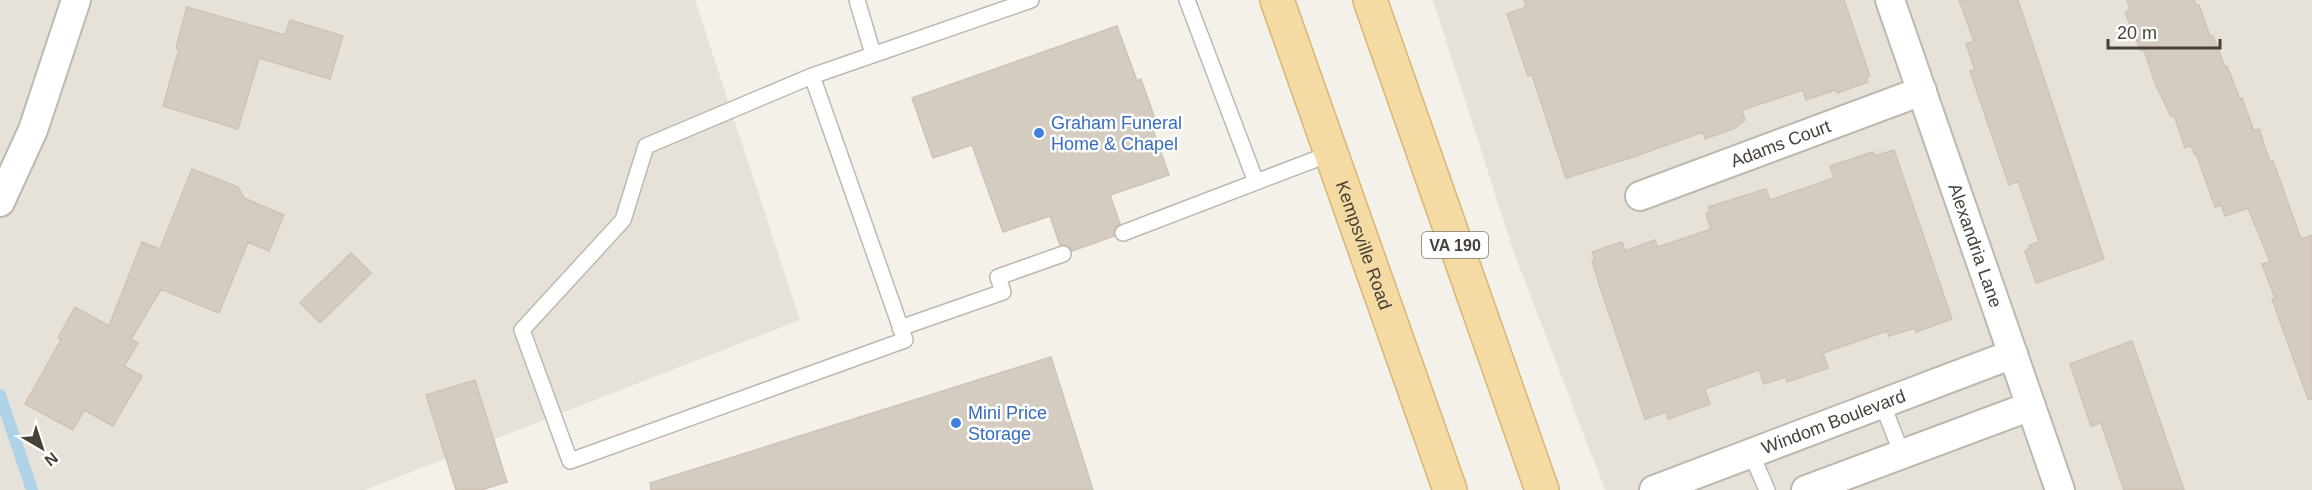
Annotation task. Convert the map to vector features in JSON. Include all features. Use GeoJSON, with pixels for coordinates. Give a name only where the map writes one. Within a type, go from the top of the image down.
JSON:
{"type":"FeatureCollection","features":[{"type":"Feature","properties":{"kind":"main road","name":"Kempsville Road"},"geometry":{"type":"LineString","coordinates":[[1277,0],[1450,490]]}},
{"type":"Feature","properties":{"kind":"main road","name":"VA 190"},"geometry":{"type":"LineString","coordinates":[[1370,0],[1542,490]]}},
{"type":"Feature","properties":{"kind":"street"},"geometry":{"type":"LineString","coordinates":[[0,202],[33,130],[76,0]]}},
{"type":"Feature","properties":{"kind":"street","name":"Alexandria Lane"},"geometry":{"type":"LineString","coordinates":[[1890,0],[2060,490]]}},
{"type":"Feature","properties":{"kind":"street","name":"Adams Court"},"geometry":{"type":"LineString","coordinates":[[1640,196],[1922,91]]}},
{"type":"Feature","properties":{"kind":"street","name":"Windom Boulevard"},"geometry":{"type":"LineString","coordinates":[[1654,490],[2013,354]]}},
{"type":"Feature","properties":{"kind":"street"},"geometry":{"type":"LineString","coordinates":[[1806,490],[2031,406]]}},
{"type":"Feature","properties":{"kind":"lane"},"geometry":{"type":"LineString","coordinates":[[857,0],[873,54]]}},
{"type":"Feature","properties":{"kind":"lane"},"geometry":{"type":"LineString","coordinates":[[812,76],[904,340],[570,461],[522,330],[622,220],[646,146],[812,76],[1030,0]]}},
{"type":"Feature","properties":{"kind":"lane"},"geometry":{"type":"LineString","coordinates":[[1187,0],[1256,182]]}},
{"type":"Feature","properties":{"kind":"lane"},"geometry":{"type":"LineString","coordinates":[[1123,232],[1332,153]]}},
{"type":"Feature","properties":{"kind":"lane"},"geometry":{"type":"LineString","coordinates":[[900,328],[1003,292],[998,278],[1063,254]]}},
{"type":"Feature","properties":{"kind":"lane"},"geometry":{"type":"LineString","coordinates":[[1882,403],[1902,454]]}},
{"type":"Feature","properties":{"kind":"lane"},"geometry":{"type":"LineString","coordinates":[[1751,453],[1767,490]]}},
{"type":"Feature","properties":{"kind":"shaded area"},"geometry":{"type":"Polygon","coordinates":[[[0,0],[695,0],[800,320],[365,490],[0,490],[0,0]]]}},
{"type":"Feature","properties":{"kind":"shaded area"},"geometry":{"type":"Polygon","coordinates":[[[1433,0],[2312,0],[2312,490],[1605,490],[1513,250],[1433,0]]]}},
{"type":"Feature","properties":{"kind":"building"},"geometry":{"type":"Polygon","coordinates":[[[1524,0],[1844,0],[1870,76],[1866,77],[1868,82],[1837,93],[1835,90],[1806,100],[1803,90],[1742,110],[1745,120],[1735,128],[1705,139],[1703,132],[1566,178],[1532,75],[1528,76],[1507,14],[1526,7],[1524,0]]]}},
{"type":"Feature","properties":{"kind":"building"},"geometry":{"type":"Polygon","coordinates":[[[1959,0],[2018,0],[2104,259],[2036,283],[2025,251],[2030,248],[2029,245],[2039,242],[2018,181],[2009,185],[1970,71],[1975,70],[1966,44],[1974,41],[1959,0]]]}},
{"type":"Feature","properties":{"kind":"building"},"geometry":{"type":"Polygon","coordinates":[[[2127,0],[2194,0],[2196,5],[2199,5],[2210,36],[2213,36],[2225,67],[2227,66],[2240,99],[2242,98],[2254,131],[2259,129],[2270,162],[2273,161],[2301,239],[2312,235],[2312,399],[2308,399],[2272,299],[2275,298],[2262,264],[2270,262],[2248,208],[2225,216],[2221,205],[2215,207],[2196,153],[2194,154],[2191,145],[2185,148],[2174,115],[2171,117],[2155,83],[2144,50],[2141,51],[2125,12],[2130,9],[2127,0]]]}},
{"type":"Feature","properties":{"kind":"building"},"geometry":{"type":"Polygon","coordinates":[[[187,7],[285,35],[290,20],[343,36],[330,79],[259,58],[238,129],[163,106],[179,49],[176,48],[187,7]]]}},
{"type":"Feature","properties":{"kind":"building","name":"Graham Funeral Home & Chapel"},"geometry":{"type":"Polygon","coordinates":[[[1117,26],[1137,81],[1141,79],[1155,119],[1150,121],[1169,175],[1110,195],[1120,224],[1115,227],[1114,236],[1072,251],[1069,246],[1060,245],[1050,216],[1003,232],[972,145],[933,158],[912,98],[1117,26]]]}},
{"type":"Feature","properties":{"kind":"building"},"geometry":{"type":"Polygon","coordinates":[[[1894,150],[1952,319],[1916,332],[1915,328],[1889,336],[1887,331],[1823,353],[1828,368],[1787,382],[1785,377],[1764,384],[1759,370],[1705,389],[1710,404],[1668,419],[1666,412],[1645,419],[1600,287],[1592,261],[1595,259],[1592,252],[1622,242],[1625,251],[1655,240],[1658,247],[1711,229],[1706,214],[1710,212],[1708,207],[1766,189],[1770,200],[1834,178],[1830,166],[1873,152],[1875,156],[1894,150]]]}},
{"type":"Feature","properties":{"kind":"building"},"geometry":{"type":"Polygon","coordinates":[[[192,169],[238,187],[244,198],[284,215],[269,251],[248,242],[219,313],[161,289],[131,339],[138,343],[124,366],[142,376],[113,426],[84,410],[73,430],[25,404],[61,340],[58,338],[75,307],[109,326],[142,242],[160,249],[192,169]]]}},
{"type":"Feature","properties":{"kind":"building"},"geometry":{"type":"Polygon","coordinates":[[[351,253],[371,273],[320,323],[300,303],[351,253]]]}},
{"type":"Feature","properties":{"kind":"building"},"geometry":{"type":"Polygon","coordinates":[[[2132,341],[2184,490],[2124,490],[2101,423],[2091,426],[2070,364],[2132,341]]]}},
{"type":"Feature","properties":{"kind":"building","name":"Mini Price Storage"},"geometry":{"type":"Polygon","coordinates":[[[1051,357],[1093,490],[651,490],[650,483],[1051,357]]]}},
{"type":"Feature","properties":{"kind":"building"},"geometry":{"type":"Polygon","coordinates":[[[475,380],[507,482],[481,490],[456,490],[426,395],[475,380]]]}},
{"type":"Feature","properties":{"kind":"waterway"},"geometry":{"type":"LineString","coordinates":[[0,395],[32,490]]}},
{"type":"Feature","properties":{"kind":"place","name":"Graham Funeral Home & Chapel"},"geometry":{"type":"Point","coordinates":[1039,133]}},
{"type":"Feature","properties":{"kind":"place","name":"Mini Price Storage"},"geometry":{"type":"Point","coordinates":[956,423]}}]}
